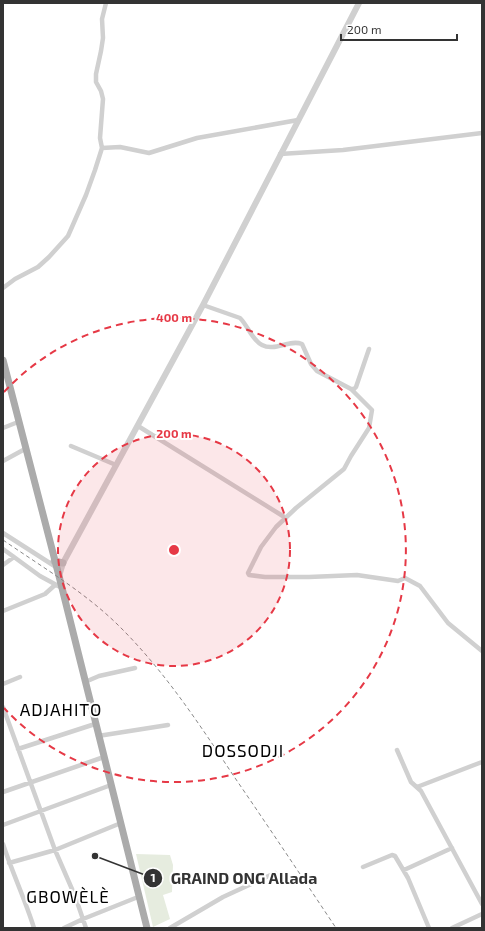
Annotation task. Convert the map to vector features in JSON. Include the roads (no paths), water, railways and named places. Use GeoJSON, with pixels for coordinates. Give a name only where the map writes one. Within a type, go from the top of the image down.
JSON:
{"type":"FeatureCollection","features":[{"type":"Feature","properties":{"kind":"main road"},"geometry":{"type":"LineString","coordinates":[[3,360],[59,576],[58,587],[85,682],[147,928]]}},
{"type":"Feature","properties":{"kind":"main road"},"geometry":{"type":"LineString","coordinates":[[55,564],[64,563]]}},
{"type":"Feature","properties":{"kind":"street"},"geometry":{"type":"LineString","coordinates":[[3,288],[15,279],[38,267],[68,236],[86,195],[102,148],[100,138],[103,99],[95,79],[103,38],[102,19],[106,3]]}},
{"type":"Feature","properties":{"kind":"street"},"geometry":{"type":"LineString","coordinates":[[59,576],[64,563],[116,465],[203,305],[359,3]]}},
{"type":"Feature","properties":{"kind":"street"},"geometry":{"type":"LineString","coordinates":[[102,148],[120,147],[150,153],[197,138],[298,120]]}},
{"type":"Feature","properties":{"kind":"street"},"geometry":{"type":"LineString","coordinates":[[280,154],[343,150],[482,133]]}},
{"type":"Feature","properties":{"kind":"street"},"geometry":{"type":"LineString","coordinates":[[203,305],[240,318],[245,322],[255,339],[262,345],[273,347],[300,342],[311,364],[317,371],[351,389],[372,410],[370,428],[344,469],[276,527],[260,547],[248,573],[249,575],[309,577],[357,575],[398,581],[405,578],[420,586],[448,623],[482,651]]}},
{"type":"Feature","properties":{"kind":"street"},"geometry":{"type":"LineString","coordinates":[[351,389],[354,389],[356,386],[369,349]]}},
{"type":"Feature","properties":{"kind":"street"},"geometry":{"type":"LineString","coordinates":[[3,428],[18,422]]}},
{"type":"Feature","properties":{"kind":"street"},"geometry":{"type":"LineString","coordinates":[[138,426],[286,518]]}},
{"type":"Feature","properties":{"kind":"street"},"geometry":{"type":"LineString","coordinates":[[71,446],[116,465]]}},
{"type":"Feature","properties":{"kind":"street"},"geometry":{"type":"LineString","coordinates":[[3,461],[25,449]]}},
{"type":"Feature","properties":{"kind":"street"},"geometry":{"type":"LineString","coordinates":[[3,533],[55,564]]}},
{"type":"Feature","properties":{"kind":"street"},"geometry":{"type":"LineString","coordinates":[[3,549],[58,587],[45,594],[3,611]]}},
{"type":"Feature","properties":{"kind":"street"},"geometry":{"type":"LineString","coordinates":[[3,565],[14,557]]}},
{"type":"Feature","properties":{"kind":"street"},"geometry":{"type":"LineString","coordinates":[[85,682],[99,676],[135,668]]}},
{"type":"Feature","properties":{"kind":"street"},"geometry":{"type":"LineString","coordinates":[[3,684],[20,677]]}},
{"type":"Feature","properties":{"kind":"street"},"geometry":{"type":"LineString","coordinates":[[3,707],[5,719],[31,782],[55,850],[86,928]]}},
{"type":"Feature","properties":{"kind":"street"},"geometry":{"type":"LineString","coordinates":[[18,749],[95,724]]}},
{"type":"Feature","properties":{"kind":"street"},"geometry":{"type":"LineString","coordinates":[[98,736],[168,725]]}},
{"type":"Feature","properties":{"kind":"street"},"geometry":{"type":"LineString","coordinates":[[397,750],[411,782],[417,787],[425,798],[482,904]]}},
{"type":"Feature","properties":{"kind":"street"},"geometry":{"type":"LineString","coordinates":[[3,792],[104,757]]}},
{"type":"Feature","properties":{"kind":"street"},"geometry":{"type":"LineString","coordinates":[[417,787],[482,762]]}},
{"type":"Feature","properties":{"kind":"street"},"geometry":{"type":"LineString","coordinates":[[3,825],[42,812],[111,785]]}},
{"type":"Feature","properties":{"kind":"street"},"geometry":{"type":"LineString","coordinates":[[9,863],[55,850],[121,823]]}},
{"type":"Feature","properties":{"kind":"street"},"geometry":{"type":"LineString","coordinates":[[3,844],[34,928]]}},
{"type":"Feature","properties":{"kind":"street"},"geometry":{"type":"LineString","coordinates":[[404,870],[452,848]]}},
{"type":"Feature","properties":{"kind":"street"},"geometry":{"type":"LineString","coordinates":[[363,867],[392,855],[395,856],[404,870],[417,897],[429,928]]}},
{"type":"Feature","properties":{"kind":"street"},"geometry":{"type":"LineString","coordinates":[[170,928],[223,897],[275,873]]}},
{"type":"Feature","properties":{"kind":"street"},"geometry":{"type":"LineString","coordinates":[[64,928],[138,896]]}},
{"type":"Feature","properties":{"kind":"street"},"geometry":{"type":"LineString","coordinates":[[452,928],[482,914]]}},
{"type":"Feature","properties":{"kind":"railway"},"geometry":{"type":"LineString","coordinates":[[3,540],[62,580],[104,612],[150,659],[193,716],[336,928]]}},
{"type":"Feature","properties":{"kind":"place","name":"GRAIND ONG Allada"},"geometry":{"type":"Point","coordinates":[95,856]}},
{"type":"Feature","properties":{"kind":"district","name":"ADJAHITO"},"geometry":{"type":"Point","coordinates":[61,709]}},
{"type":"Feature","properties":{"kind":"district","name":"DOSSODJI"},"geometry":{"type":"Point","coordinates":[243,750]}},
{"type":"Feature","properties":{"kind":"district","name":"GBOWÈLÈ"},"geometry":{"type":"Point","coordinates":[68,896]}}]}
